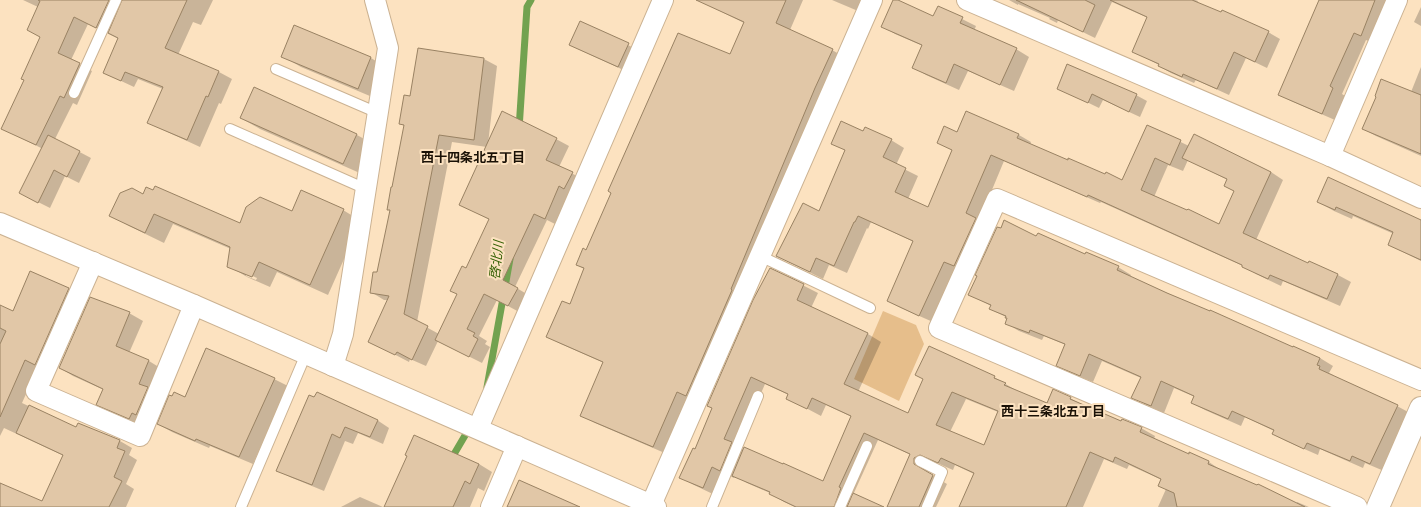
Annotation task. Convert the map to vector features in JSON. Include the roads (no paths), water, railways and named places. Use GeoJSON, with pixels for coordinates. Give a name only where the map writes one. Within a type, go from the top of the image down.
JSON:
{"type":"FeatureCollection","features":[{"type":"Feature","properties":{"kind":"street"},"geometry":{"type":"LineString","coordinates":[[333,366],[343,334],[388,48],[375,0]]}},
{"type":"Feature","properties":{"kind":"street"},"geometry":{"type":"LineString","coordinates":[[478,428],[663,0]]}},
{"type":"Feature","properties":{"kind":"street"},"geometry":{"type":"LineString","coordinates":[[0,223],[194,305],[654,506],[760,256],[872,0]]}},
{"type":"Feature","properties":{"kind":"street"},"geometry":{"type":"LineString","coordinates":[[970,0],[1330,156],[1421,198]]}},
{"type":"Feature","properties":{"kind":"street"},"geometry":{"type":"LineString","coordinates":[[1330,156],[1397,0]]}},
{"type":"Feature","properties":{"kind":"street"},"geometry":{"type":"LineString","coordinates":[[1357,507],[939,328],[997,199],[1421,380]]}},
{"type":"Feature","properties":{"kind":"street"},"geometry":{"type":"LineString","coordinates":[[93,262],[36,391],[140,436],[194,305]]}},
{"type":"Feature","properties":{"kind":"street"},"geometry":{"type":"LineString","coordinates":[[1378,507],[1421,408]]}},
{"type":"Feature","properties":{"kind":"street"},"geometry":{"type":"LineString","coordinates":[[491,507],[517,446]]}},
{"type":"Feature","properties":{"kind":"lane"},"geometry":{"type":"LineString","coordinates":[[74,92],[116,0]]}},
{"type":"Feature","properties":{"kind":"lane"},"geometry":{"type":"LineString","coordinates":[[276,69],[378,113]]}},
{"type":"Feature","properties":{"kind":"lane"},"geometry":{"type":"LineString","coordinates":[[230,129],[366,189]]}},
{"type":"Feature","properties":{"kind":"lane"},"geometry":{"type":"LineString","coordinates":[[760,256],[870,308]]}},
{"type":"Feature","properties":{"kind":"lane"},"geometry":{"type":"LineString","coordinates":[[241,507],[306,354]]}},
{"type":"Feature","properties":{"kind":"lane"},"geometry":{"type":"LineString","coordinates":[[712,507],[758,396]]}},
{"type":"Feature","properties":{"kind":"lane"},"geometry":{"type":"LineString","coordinates":[[840,507],[867,446]]}},
{"type":"Feature","properties":{"kind":"lane"},"geometry":{"type":"LineString","coordinates":[[920,461],[942,472],[927,507]]}},
{"type":"Feature","properties":{"kind":"waterway","name":"啓北川"},"geometry":{"type":"LineString","coordinates":[[519,129],[527,7],[531,0]]}},
{"type":"Feature","properties":{"kind":"waterway","name":"啓北川"},"geometry":{"type":"LineString","coordinates":[[487,387],[510,259]]}},
{"type":"Feature","properties":{"kind":"waterway","name":"啓北川"},"geometry":{"type":"LineString","coordinates":[[450,461],[470,427]]}},
{"type":"Feature","properties":{"kind":"district","name":"西十四条北五丁目"},"geometry":{"type":"Point","coordinates":[473,157]}},
{"type":"Feature","properties":{"kind":"district","name":"西十三条北五丁目"},"geometry":{"type":"Point","coordinates":[1053,411]}}]}
